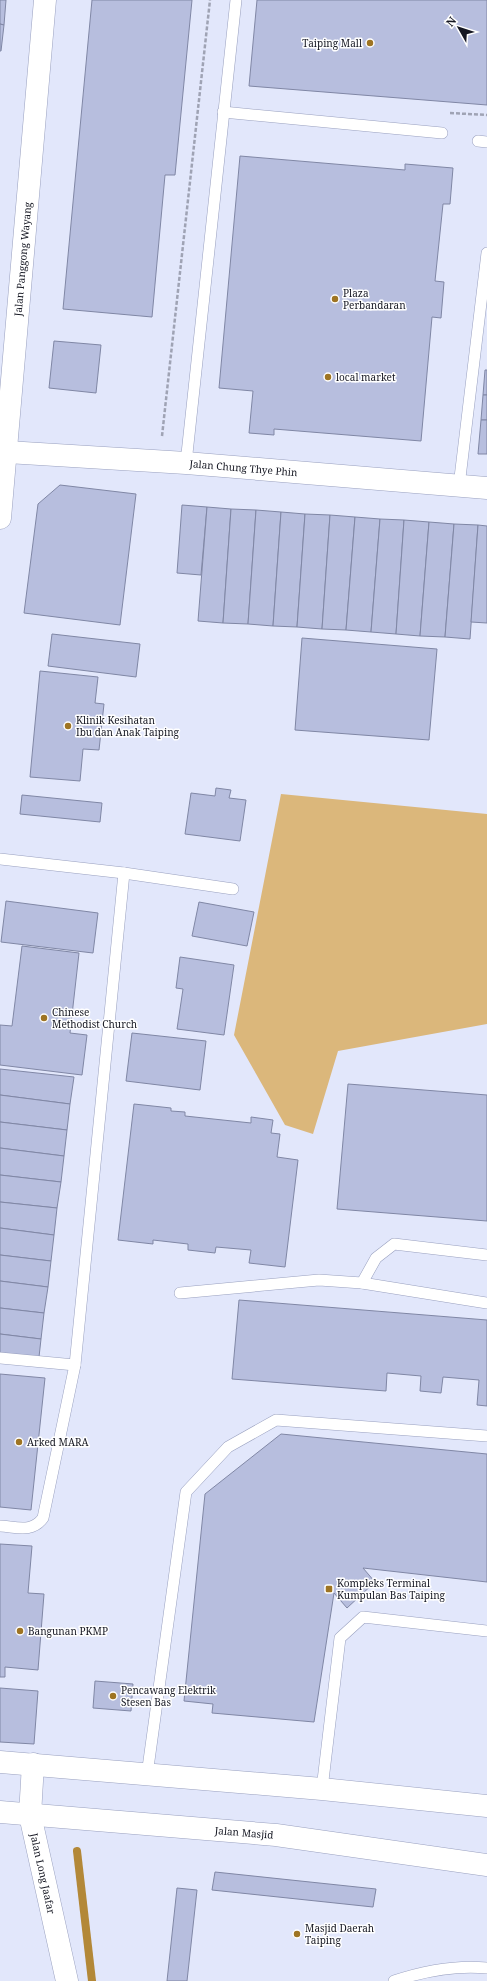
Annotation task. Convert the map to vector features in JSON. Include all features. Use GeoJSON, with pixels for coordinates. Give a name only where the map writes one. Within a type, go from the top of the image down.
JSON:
{"type":"FeatureCollection","features":[{"type":"Feature","properties":{"kind":"street","name":"Jalan Panggong Wayang"},"geometry":{"type":"LineString","coordinates":[[0,518],[9,323],[45,0]]}},
{"type":"Feature","properties":{"kind":"street","name":"Jalan Chung Thye Phin"},"geometry":{"type":"LineString","coordinates":[[3,451],[186,463],[487,488]]}},
{"type":"Feature","properties":{"kind":"street"},"geometry":{"type":"LineString","coordinates":[[0,1762],[322,1789],[487,1806]]}},
{"type":"Feature","properties":{"kind":"street","name":"Jalan Long Jaafar"},"geometry":{"type":"LineString","coordinates":[[33,1764],[30,1815],[67,1981]]}},
{"type":"Feature","properties":{"kind":"street","name":"Jalan Masjid"},"geometry":{"type":"LineString","coordinates":[[0,1812],[276,1835],[487,1865]]}},
{"type":"Feature","properties":{"kind":"lane"},"geometry":{"type":"LineString","coordinates":[[186,463],[236,0]]}},
{"type":"Feature","properties":{"kind":"lane"},"geometry":{"type":"LineString","coordinates":[[223,112],[442,133]]}},
{"type":"Feature","properties":{"kind":"lane"},"geometry":{"type":"LineString","coordinates":[[459,486],[487,253]]}},
{"type":"Feature","properties":{"kind":"lane"},"geometry":{"type":"LineString","coordinates":[[0,859],[124,873],[233,889]]}},
{"type":"Feature","properties":{"kind":"lane"},"geometry":{"type":"LineString","coordinates":[[0,1526],[32,1528],[38,1525],[43,1518],[75,1365],[124,873]]}},
{"type":"Feature","properties":{"kind":"lane"},"geometry":{"type":"LineString","coordinates":[[362,1283],[376,1258],[394,1244],[487,1255]]}},
{"type":"Feature","properties":{"kind":"lane"},"geometry":{"type":"LineString","coordinates":[[180,1293],[319,1280],[362,1283],[487,1303]]}},
{"type":"Feature","properties":{"kind":"lane"},"geometry":{"type":"LineString","coordinates":[[0,1358],[75,1365]]}},
{"type":"Feature","properties":{"kind":"lane"},"geometry":{"type":"LineString","coordinates":[[147,1775],[186,1492],[228,1447],[276,1420],[487,1436]]}},
{"type":"Feature","properties":{"kind":"lane"},"geometry":{"type":"LineString","coordinates":[[322,1789],[340,1638],[363,1617],[487,1631]]}},
{"type":"Feature","properties":{"kind":"lane"},"geometry":{"type":"LineString","coordinates":[[394,1981],[419,1973],[471,1966],[487,1968]]}},
{"type":"Feature","properties":{"kind":"path"},"geometry":{"type":"LineString","coordinates":[[159,462],[210,0]]}},
{"type":"Feature","properties":{"kind":"shaded area"},"geometry":{"type":"Polygon","coordinates":[[[281,794],[487,814],[487,1024],[338,1051],[313,1134],[285,1125],[234,1035],[281,794]]]}},
{"type":"Feature","properties":{"kind":"building"},"geometry":{"type":"Polygon","coordinates":[[[0,0],[6,0],[4,25],[0,24],[0,0]]]}},
{"type":"Feature","properties":{"kind":"building"},"geometry":{"type":"Polygon","coordinates":[[[92,0],[192,0],[175,175],[165,175],[152,317],[63,309],[92,0]]]}},
{"type":"Feature","properties":{"kind":"building","name":"Taiping Mall"},"geometry":{"type":"Polygon","coordinates":[[[257,0],[487,0],[487,105],[249,86],[257,0]]]}},
{"type":"Feature","properties":{"kind":"building"},"geometry":{"type":"Polygon","coordinates":[[[0,24],[4,25],[1,51],[0,51],[0,24]]]}},
{"type":"Feature","properties":{"kind":"building","name":"Plaza Perbandaran"},"geometry":{"type":"Polygon","coordinates":[[[240,156],[405,170],[405,164],[453,168],[450,204],[443,204],[435,281],[444,282],[441,318],[432,317],[421,441],[274,429],[274,435],[249,433],[253,391],[219,388],[240,156]]]}},
{"type":"Feature","properties":{"kind":"building"},"geometry":{"type":"Polygon","coordinates":[[[54,341],[101,345],[96,393],[49,388],[54,341]]]}},
{"type":"Feature","properties":{"kind":"building"},"geometry":{"type":"Polygon","coordinates":[[[485,370],[487,370],[487,395],[483,395],[485,370]]]}},
{"type":"Feature","properties":{"kind":"building"},"geometry":{"type":"Polygon","coordinates":[[[483,395],[487,395],[487,420],[481,420],[483,395]]]}},
{"type":"Feature","properties":{"kind":"building"},"geometry":{"type":"Polygon","coordinates":[[[481,420],[487,420],[487,454],[478,454],[481,420]]]}},
{"type":"Feature","properties":{"kind":"building"},"geometry":{"type":"Polygon","coordinates":[[[60,485],[136,494],[120,625],[24,613],[38,504],[60,485]]]}},
{"type":"Feature","properties":{"kind":"building"},"geometry":{"type":"Polygon","coordinates":[[[182,505],[207,507],[201,575],[177,573],[182,505]]]}},
{"type":"Feature","properties":{"kind":"building"},"geometry":{"type":"Polygon","coordinates":[[[207,507],[231,509],[223,623],[198,621],[207,507]]]}},
{"type":"Feature","properties":{"kind":"building"},"geometry":{"type":"Polygon","coordinates":[[[231,509],[256,510],[248,624],[223,623],[231,509]]]}},
{"type":"Feature","properties":{"kind":"building"},"geometry":{"type":"Polygon","coordinates":[[[256,510],[281,512],[273,626],[248,624],[256,510]]]}},
{"type":"Feature","properties":{"kind":"building"},"geometry":{"type":"Polygon","coordinates":[[[281,512],[305,514],[297,627],[273,626],[281,512]]]}},
{"type":"Feature","properties":{"kind":"building"},"geometry":{"type":"Polygon","coordinates":[[[305,514],[330,515],[322,629],[297,627],[305,514]]]}},
{"type":"Feature","properties":{"kind":"building"},"geometry":{"type":"Polygon","coordinates":[[[330,515],[355,517],[346,630],[322,629],[330,515]]]}},
{"type":"Feature","properties":{"kind":"building"},"geometry":{"type":"Polygon","coordinates":[[[355,517],[380,519],[371,632],[346,630],[355,517]]]}},
{"type":"Feature","properties":{"kind":"building"},"geometry":{"type":"Polygon","coordinates":[[[380,519],[404,520],[396,634],[371,632],[380,519]]]}},
{"type":"Feature","properties":{"kind":"building"},"geometry":{"type":"Polygon","coordinates":[[[404,520],[429,522],[420,636],[396,634],[404,520]]]}},
{"type":"Feature","properties":{"kind":"building"},"geometry":{"type":"Polygon","coordinates":[[[429,522],[454,524],[445,637],[420,636],[429,522]]]}},
{"type":"Feature","properties":{"kind":"building"},"geometry":{"type":"Polygon","coordinates":[[[454,524],[478,525],[470,639],[445,637],[454,524]]]}},
{"type":"Feature","properties":{"kind":"building"},"geometry":{"type":"Polygon","coordinates":[[[478,525],[487,526],[487,623],[471,622],[478,525]]]}},
{"type":"Feature","properties":{"kind":"building"},"geometry":{"type":"Polygon","coordinates":[[[52,634],[140,644],[136,677],[48,666],[52,634]]]}},
{"type":"Feature","properties":{"kind":"building"},"geometry":{"type":"Polygon","coordinates":[[[302,638],[437,649],[429,740],[295,730],[302,638]]]}},
{"type":"Feature","properties":{"kind":"building","name":"Klinik Kesihatan Ibu dan Anak Taiping"},"geometry":{"type":"Polygon","coordinates":[[[40,671],[98,677],[95,703],[104,704],[99,750],[83,749],[80,781],[30,777],[40,671]]]}},
{"type":"Feature","properties":{"kind":"building"},"geometry":{"type":"Polygon","coordinates":[[[216,788],[231,790],[229,798],[246,800],[240,841],[185,834],[191,793],[215,796],[216,788]]]}},
{"type":"Feature","properties":{"kind":"building"},"geometry":{"type":"Polygon","coordinates":[[[22,795],[102,803],[100,822],[20,814],[22,795]]]}},
{"type":"Feature","properties":{"kind":"building"},"geometry":{"type":"Polygon","coordinates":[[[6,901],[98,913],[93,953],[1,942],[6,901]]]}},
{"type":"Feature","properties":{"kind":"building"},"geometry":{"type":"Polygon","coordinates":[[[199,902],[254,912],[247,946],[192,936],[199,902]]]}},
{"type":"Feature","properties":{"kind":"building"},"geometry":{"type":"Polygon","coordinates":[[[22,946],[79,953],[70,1033],[87,1035],[82,1075],[0,1065],[0,1025],[12,1026],[22,946]]]}},
{"type":"Feature","properties":{"kind":"building"},"geometry":{"type":"Polygon","coordinates":[[[180,957],[234,965],[224,1035],[177,1029],[183,989],[176,988],[180,957]]]}},
{"type":"Feature","properties":{"kind":"building"},"geometry":{"type":"Polygon","coordinates":[[[132,1033],[206,1041],[200,1090],[126,1081],[132,1033]]]}},
{"type":"Feature","properties":{"kind":"building"},"geometry":{"type":"Polygon","coordinates":[[[0,1069],[74,1077],[70,1104],[0,1095],[0,1069]]]}},
{"type":"Feature","properties":{"kind":"building"},"geometry":{"type":"Polygon","coordinates":[[[348,1084],[487,1095],[487,1221],[337,1209],[348,1084]]]}},
{"type":"Feature","properties":{"kind":"building"},"geometry":{"type":"Polygon","coordinates":[[[0,1095],[70,1104],[67,1130],[0,1122],[0,1095]]]}},
{"type":"Feature","properties":{"kind":"building"},"geometry":{"type":"Polygon","coordinates":[[[134,1104],[171,1108],[171,1111],[185,1112],[185,1116],[251,1123],[251,1117],[273,1120],[271,1133],[280,1134],[277,1157],[298,1160],[285,1267],[249,1263],[251,1250],[216,1247],[215,1253],[188,1250],[188,1244],[153,1240],[153,1244],[118,1240],[134,1104]]]}},
{"type":"Feature","properties":{"kind":"building"},"geometry":{"type":"Polygon","coordinates":[[[0,1122],[67,1130],[64,1156],[0,1148],[0,1122]]]}},
{"type":"Feature","properties":{"kind":"building"},"geometry":{"type":"Polygon","coordinates":[[[0,1148],[64,1156],[61,1182],[0,1175],[0,1148]]]}},
{"type":"Feature","properties":{"kind":"building"},"geometry":{"type":"Polygon","coordinates":[[[0,1175],[61,1182],[57,1208],[0,1202],[0,1175]]]}},
{"type":"Feature","properties":{"kind":"building"},"geometry":{"type":"Polygon","coordinates":[[[0,1202],[57,1208],[54,1235],[0,1228],[0,1202]]]}},
{"type":"Feature","properties":{"kind":"building"},"geometry":{"type":"Polygon","coordinates":[[[0,1228],[54,1235],[51,1261],[0,1255],[0,1228]]]}},
{"type":"Feature","properties":{"kind":"building"},"geometry":{"type":"Polygon","coordinates":[[[0,1255],[51,1261],[48,1287],[0,1281],[0,1255]]]}},
{"type":"Feature","properties":{"kind":"building"},"geometry":{"type":"Polygon","coordinates":[[[0,1281],[48,1287],[44,1313],[0,1308],[0,1281]]]}},
{"type":"Feature","properties":{"kind":"building"},"geometry":{"type":"Polygon","coordinates":[[[239,1300],[487,1320],[487,1406],[477,1405],[479,1380],[443,1377],[441,1393],[420,1391],[421,1376],[387,1373],[386,1391],[232,1379],[239,1300]]]}},
{"type":"Feature","properties":{"kind":"building"},"geometry":{"type":"Polygon","coordinates":[[[0,1308],[44,1313],[41,1339],[0,1334],[0,1308]]]}},
{"type":"Feature","properties":{"kind":"building"},"geometry":{"type":"Polygon","coordinates":[[[0,1334],[41,1339],[38,1366],[0,1361],[0,1334]]]}},
{"type":"Feature","properties":{"kind":"building","name":"Arked MARA"},"geometry":{"type":"Polygon","coordinates":[[[0,1374],[45,1378],[31,1510],[0,1507],[0,1374]]]}},
{"type":"Feature","properties":{"kind":"building"},"geometry":{"type":"Polygon","coordinates":[[[281,1434],[487,1454],[487,1582],[363,1568],[375,1582],[347,1608],[334,1593],[314,1722],[212,1713],[213,1704],[184,1701],[205,1494],[281,1434]]]}},
{"type":"Feature","properties":{"kind":"building","name":"Bangunan PKMP"},"geometry":{"type":"Polygon","coordinates":[[[0,1544],[32,1546],[28,1593],[44,1594],[38,1670],[5,1667],[5,1677],[0,1677],[0,1544]]]}},
{"type":"Feature","properties":{"kind":"building","name":"Pencawang Elektrik Stesen Bas"},"geometry":{"type":"Polygon","coordinates":[[[95,1681],[133,1684],[131,1711],[93,1708],[95,1681]]]}},
{"type":"Feature","properties":{"kind":"building"},"geometry":{"type":"Polygon","coordinates":[[[0,1688],[38,1691],[34,1744],[0,1742],[0,1688]]]}},
{"type":"Feature","properties":{"kind":"building"},"geometry":{"type":"Polygon","coordinates":[[[215,1872],[376,1889],[373,1907],[212,1890],[215,1872]]]}},
{"type":"Feature","properties":{"kind":"building"},"geometry":{"type":"Polygon","coordinates":[[[177,1888],[197,1890],[187,1981],[167,1981],[177,1888]]]}},
{"type":"Feature","properties":{"kind":"waterway"},"geometry":{"type":"LineString","coordinates":[[77,1851],[92,1981]]}},
{"type":"Feature","properties":{"kind":"place","name":"Taiping Mall"},"geometry":{"type":"Point","coordinates":[370,43]}},
{"type":"Feature","properties":{"kind":"place","name":"Plaza Perbandaran"},"geometry":{"type":"Point","coordinates":[335,299]}},
{"type":"Feature","properties":{"kind":"place","name":"local market"},"geometry":{"type":"Point","coordinates":[328,377]}},
{"type":"Feature","properties":{"kind":"place","name":"Klinik Kesihatan Ibu dan Anak Taiping"},"geometry":{"type":"Point","coordinates":[68,726]}},
{"type":"Feature","properties":{"kind":"place","name":"Chinese Methodist Church"},"geometry":{"type":"Point","coordinates":[44,1018]}},
{"type":"Feature","properties":{"kind":"place","name":"Arked MARA"},"geometry":{"type":"Point","coordinates":[19,1442]}},
{"type":"Feature","properties":{"kind":"place","name":"Kompleks Terminal Kumpulan Bas Taiping"},"geometry":{"type":"Point","coordinates":[329,1589]}},
{"type":"Feature","properties":{"kind":"place","name":"Bangunan PKMP"},"geometry":{"type":"Point","coordinates":[20,1631]}},
{"type":"Feature","properties":{"kind":"place","name":"Pencawang Elektrik Stesen Bas"},"geometry":{"type":"Point","coordinates":[113,1696]}},
{"type":"Feature","properties":{"kind":"place","name":"Masjid Daerah Taiping"},"geometry":{"type":"Point","coordinates":[297,1934]}}]}
